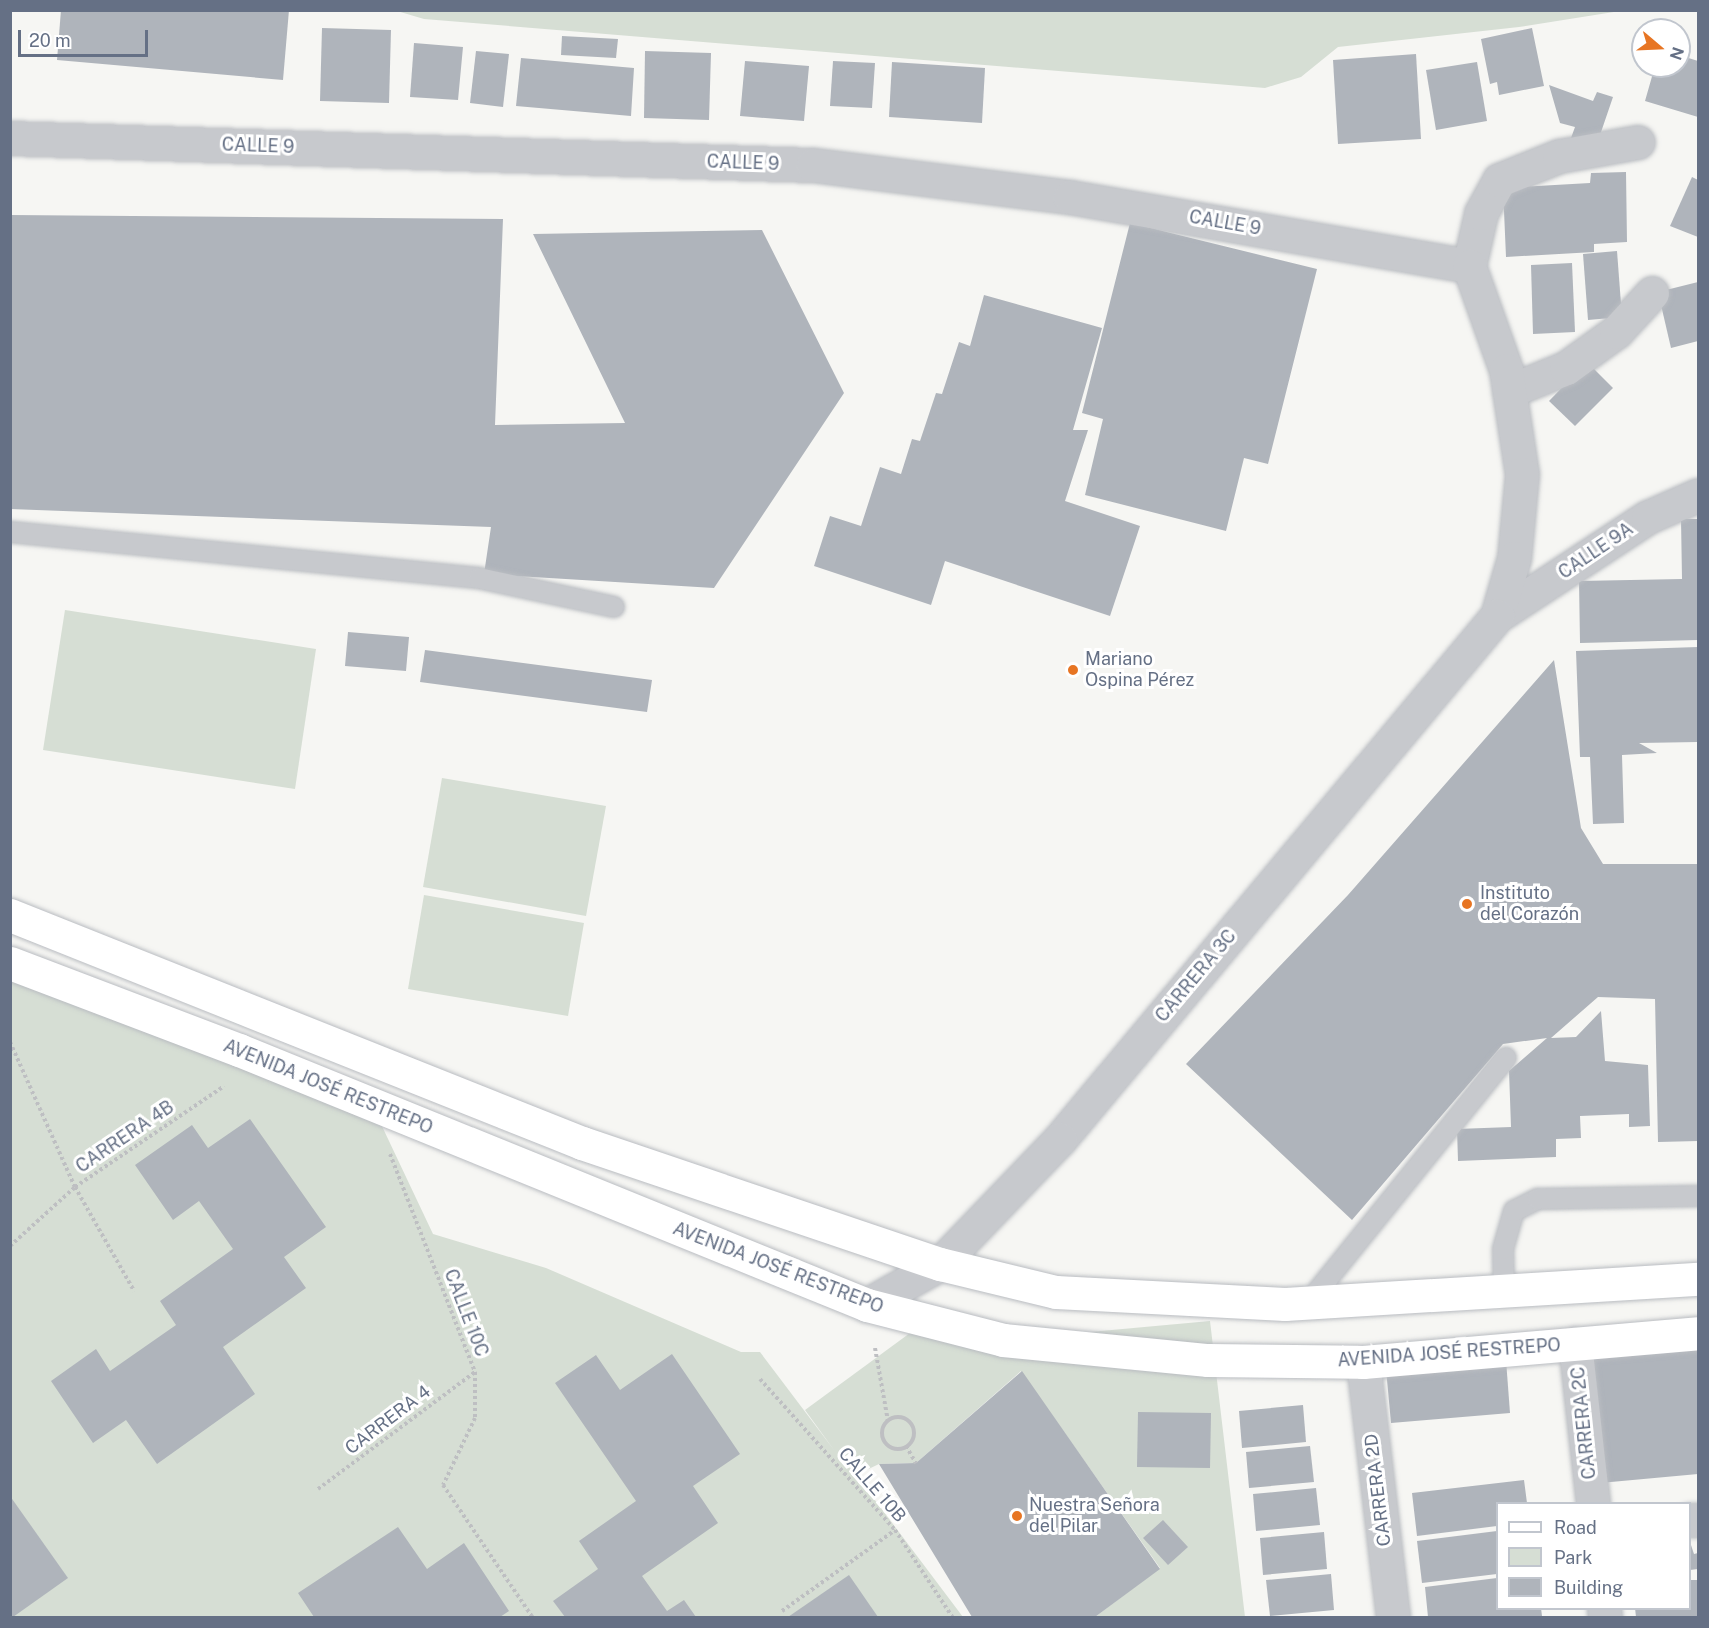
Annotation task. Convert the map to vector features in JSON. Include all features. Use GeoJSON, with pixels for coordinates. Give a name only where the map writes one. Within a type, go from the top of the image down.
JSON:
{"type":"FeatureCollection","features":[{"type":"Feature","properties":{"kind":"main road"},"geometry":{"type":"LineString","coordinates":[[10,915],[582,1143],[940,1264],[1056,1292],[1308,1303],[1698,1279]]}},
{"type":"Feature","properties":{"kind":"main road","name":"AVENIDA JOSÉ RESTREPO"},"geometry":{"type":"LineString","coordinates":[[10,963],[370,1103],[867,1305],[1004,1340],[1208,1360],[1364,1362],[1698,1333]]}},
{"type":"Feature","properties":{"kind":"street","name":"CALLE 9"},"geometry":{"type":"LineString","coordinates":[[10,138],[813,165],[1070,196],[1469,266]]}},
{"type":"Feature","properties":{"kind":"street"},"geometry":{"type":"LineString","coordinates":[[1497,616],[1514,558],[1522,474],[1509,391],[1469,266],[1481,213],[1499,180],[1559,156],[1638,142]]}},
{"type":"Feature","properties":{"kind":"street"},"geometry":{"type":"LineString","coordinates":[[1509,391],[1566,368],[1616,332],[1652,293]]}},
{"type":"Feature","properties":{"kind":"street","name":"CALLE 9A"},"geometry":{"type":"LineString","coordinates":[[1497,616],[1648,517],[1698,495]]}},
{"type":"Feature","properties":{"kind":"street","name":"CARRERA 3C"},"geometry":{"type":"LineString","coordinates":[[867,1305],[940,1264],[1060,1139],[1497,616]]}},
{"type":"Feature","properties":{"kind":"street","name":"CARRERA 2C"},"geometry":{"type":"LineString","coordinates":[[1575,1343],[1593,1502]]}},
{"type":"Feature","properties":{"kind":"street","name":"CARRERA 2D"},"geometry":{"type":"LineString","coordinates":[[1364,1362],[1393,1617]]}},
{"type":"Feature","properties":{"kind":"lane"},"geometry":{"type":"LineString","coordinates":[[10,532],[479,578],[614,607]]}},
{"type":"Feature","properties":{"kind":"lane"},"geometry":{"type":"LineString","coordinates":[[1308,1303],[1506,1058]]}},
{"type":"Feature","properties":{"kind":"lane"},"geometry":{"type":"LineString","coordinates":[[1504,1292],[1503,1249],[1514,1211],[1538,1199],[1698,1196]]}},
{"type":"Feature","properties":{"kind":"path"},"geometry":{"type":"LineString","coordinates":[[10,1042],[75,1187],[134,1291]]}},
{"type":"Feature","properties":{"kind":"path","name":"CARRERA 4B"},"geometry":{"type":"LineString","coordinates":[[10,1246],[75,1187],[262,1060]]}},
{"type":"Feature","properties":{"kind":"path","name":"CALLE 10C"},"geometry":{"type":"LineString","coordinates":[[370,1103],[475,1372],[475,1418],[442,1485],[533,1617]]}},
{"type":"Feature","properties":{"kind":"path"},"geometry":{"type":"LineString","coordinates":[[867,1305],[888,1421],[882,1432],[886,1443],[896,1449],[906,1446],[914,1435],[910,1423],[900,1418],[888,1421]]}},
{"type":"Feature","properties":{"kind":"path","name":"CARRERA 4"},"geometry":{"type":"LineString","coordinates":[[318,1489],[475,1372]]}},
{"type":"Feature","properties":{"kind":"path","name":"CALLE 10B"},"geometry":{"type":"LineString","coordinates":[[760,1379],[895,1530],[953,1617]]}},
{"type":"Feature","properties":{"kind":"path"},"geometry":{"type":"LineString","coordinates":[[906,1446],[916,1463]]}},
{"type":"Feature","properties":{"kind":"path"},"geometry":{"type":"LineString","coordinates":[[782,1611],[895,1530]]}},
{"type":"Feature","properties":{"kind":"green space"},"geometry":{"type":"Polygon","coordinates":[[[397,11],[1620,11],[1519,27],[1338,47],[1301,77],[1265,88],[424,19],[397,11]]]}},
{"type":"Feature","properties":{"kind":"green space"},"geometry":{"type":"Polygon","coordinates":[[[65,610],[316,649],[295,789],[43,750],[65,610]]]}},
{"type":"Feature","properties":{"kind":"green space"},"geometry":{"type":"Polygon","coordinates":[[[442,778],[606,806],[586,916],[423,887],[442,778]]]}},
{"type":"Feature","properties":{"kind":"green space"},"geometry":{"type":"Polygon","coordinates":[[[424,895],[584,923],[568,1016],[408,989],[424,895]]]}},
{"type":"Feature","properties":{"kind":"green space"},"geometry":{"type":"Polygon","coordinates":[[[10,963],[371,1103],[433,1234],[546,1268],[741,1352],[760,1352],[834,1450],[805,1410],[925,1322],[1003,1340],[1210,1321],[1245,1617],[1095,1617],[1160,1568],[1021,1371],[916,1463],[879,1464],[856,1475],[963,1617],[11,1617],[10,963]]]}},
{"type":"Feature","properties":{"kind":"building"},"geometry":{"type":"Polygon","coordinates":[[[61,10],[289,10],[283,80],[57,60],[61,10]]]}},
{"type":"Feature","properties":{"kind":"building"},"geometry":{"type":"Polygon","coordinates":[[[322,28],[391,30],[389,103],[320,101],[322,28]]]}},
{"type":"Feature","properties":{"kind":"building"},"geometry":{"type":"Polygon","coordinates":[[[1532,28],[1544,86],[1499,95],[1497,82],[1490,84],[1481,39],[1532,28]]]}},
{"type":"Feature","properties":{"kind":"building"},"geometry":{"type":"Polygon","coordinates":[[[562,36],[618,39],[616,58],[561,55],[562,36]]]}},
{"type":"Feature","properties":{"kind":"building"},"geometry":{"type":"Polygon","coordinates":[[[414,43],[463,47],[458,100],[410,97],[414,43]]]}},
{"type":"Feature","properties":{"kind":"building"},"geometry":{"type":"Polygon","coordinates":[[[476,51],[509,54],[503,107],[470,103],[476,51]]]}},
{"type":"Feature","properties":{"kind":"building"},"geometry":{"type":"Polygon","coordinates":[[[645,51],[711,53],[709,120],[644,118],[645,51]]]}},
{"type":"Feature","properties":{"kind":"building"},"geometry":{"type":"Polygon","coordinates":[[[1416,54],[1421,139],[1338,144],[1333,60],[1416,54]]]}},
{"type":"Feature","properties":{"kind":"building"},"geometry":{"type":"Polygon","coordinates":[[[521,58],[634,68],[631,116],[516,106],[521,58]]]}},
{"type":"Feature","properties":{"kind":"building"},"geometry":{"type":"Polygon","coordinates":[[[1691,59],[1698,61],[1698,117],[1645,101],[1652,78],[1691,78],[1691,59]]]}},
{"type":"Feature","properties":{"kind":"building"},"geometry":{"type":"Polygon","coordinates":[[[745,61],[809,66],[804,121],[740,116],[745,61]]]}},
{"type":"Feature","properties":{"kind":"building"},"geometry":{"type":"Polygon","coordinates":[[[833,61],[875,63],[872,108],[830,106],[833,61]]]}},
{"type":"Feature","properties":{"kind":"building"},"geometry":{"type":"Polygon","coordinates":[[[892,62],[985,68],[982,123],[889,117],[892,62]]]}},
{"type":"Feature","properties":{"kind":"building"},"geometry":{"type":"Polygon","coordinates":[[[1477,62],[1487,121],[1436,130],[1426,70],[1477,62]]]}},
{"type":"Feature","properties":{"kind":"building"},"geometry":{"type":"Polygon","coordinates":[[[1549,85],[1593,101],[1597,92],[1613,97],[1599,138],[1571,138],[1575,127],[1560,123],[1549,85]]]}},
{"type":"Feature","properties":{"kind":"building"},"geometry":{"type":"Polygon","coordinates":[[[1626,172],[1627,242],[1594,244],[1594,252],[1506,257],[1503,188],[1590,183],[1591,173],[1626,172]]]}},
{"type":"Feature","properties":{"kind":"building"},"geometry":{"type":"Polygon","coordinates":[[[1692,177],[1698,180],[1698,237],[1670,226],[1692,177]]]}},
{"type":"Feature","properties":{"kind":"building"},"geometry":{"type":"Polygon","coordinates":[[[10,215],[503,219],[495,425],[625,423],[533,234],[762,230],[844,393],[714,588],[484,574],[491,527],[10,509],[10,215]]]}},
{"type":"Feature","properties":{"kind":"building"},"geometry":{"type":"Polygon","coordinates":[[[1130,223],[1317,269],[1268,464],[1244,458],[1226,531],[1085,495],[1103,419],[1082,413],[1130,223]]]}},
{"type":"Feature","properties":{"kind":"building"},"geometry":{"type":"Polygon","coordinates":[[[1617,251],[1622,317],[1588,320],[1583,254],[1617,251]]]}},
{"type":"Feature","properties":{"kind":"building"},"geometry":{"type":"Polygon","coordinates":[[[1572,263],[1575,332],[1533,334],[1531,265],[1572,263]]]}},
{"type":"Feature","properties":{"kind":"building"},"geometry":{"type":"Polygon","coordinates":[[[1698,282],[1698,341],[1671,348],[1658,292],[1698,282]]]}},
{"type":"Feature","properties":{"kind":"building"},"geometry":{"type":"Polygon","coordinates":[[[984,295],[1102,328],[1073,430],[1088,430],[1065,501],[1140,526],[1110,616],[945,561],[931,605],[814,566],[830,516],[861,526],[880,467],[901,474],[912,439],[920,441],[936,393],[942,394],[959,342],[970,346],[984,295]]]}},
{"type":"Feature","properties":{"kind":"building"},"geometry":{"type":"Polygon","coordinates":[[[1587,362],[1613,388],[1575,426],[1549,401],[1587,362]]]}},
{"type":"Feature","properties":{"kind":"building"},"geometry":{"type":"Polygon","coordinates":[[[1681,519],[1698,519],[1698,640],[1580,643],[1579,581],[1682,579],[1681,519]]]}},
{"type":"Feature","properties":{"kind":"building"},"geometry":{"type":"Polygon","coordinates":[[[348,632],[409,637],[406,671],[345,666],[348,632]]]}},
{"type":"Feature","properties":{"kind":"building"},"geometry":{"type":"Polygon","coordinates":[[[1698,647],[1698,742],[1639,743],[1657,753],[1622,755],[1624,823],[1593,824],[1590,757],[1580,757],[1576,651],[1698,647]]]}},
{"type":"Feature","properties":{"kind":"building"},"geometry":{"type":"Polygon","coordinates":[[[425,650],[652,680],[647,712],[420,682],[425,650]]]}},
{"type":"Feature","properties":{"kind":"building"},"geometry":{"type":"Polygon","coordinates":[[[1554,660],[1581,828],[1603,864],[1698,864],[1698,1141],[1658,1142],[1655,999],[1598,997],[1551,1038],[1576,1037],[1601,1011],[1605,1061],[1648,1065],[1650,1126],[1629,1127],[1629,1114],[1580,1116],[1581,1138],[1556,1139],[1556,1157],[1458,1161],[1457,1129],[1511,1127],[1509,1071],[1547,1038],[1503,1044],[1352,1220],[1186,1064],[1348,895],[1554,660]]]}},
{"type":"Feature","properties":{"kind":"building"},"geometry":{"type":"Polygon","coordinates":[[[250,1119],[326,1227],[284,1257],[306,1288],[223,1347],[255,1394],[157,1464],[126,1420],[93,1443],[51,1381],[96,1349],[110,1371],[176,1325],[160,1301],[233,1249],[199,1201],[173,1220],[135,1165],[192,1125],[208,1148],[250,1119]]]}},
{"type":"Feature","properties":{"kind":"building"},"geometry":{"type":"Polygon","coordinates":[[[1698,1344],[1698,1474],[1600,1483],[1590,1353],[1698,1344]]]}},
{"type":"Feature","properties":{"kind":"building"},"geometry":{"type":"Polygon","coordinates":[[[672,1354],[740,1454],[693,1486],[718,1523],[642,1576],[667,1611],[684,1600],[696,1617],[565,1617],[553,1601],[598,1569],[579,1541],[636,1501],[555,1383],[596,1355],[620,1390],[672,1354]]]}},
{"type":"Feature","properties":{"kind":"building"},"geometry":{"type":"Polygon","coordinates":[[[1506,1360],[1510,1413],[1391,1423],[1386,1369],[1506,1360]]]}},
{"type":"Feature","properties":{"kind":"building","name":"Nuestra Señora del Pilar"},"geometry":{"type":"Polygon","coordinates":[[[1022,1371],[1160,1569],[1095,1617],[972,1617],[879,1464],[916,1463],[1022,1371]]]}},
{"type":"Feature","properties":{"kind":"building"},"geometry":{"type":"Polygon","coordinates":[[[1303,1405],[1306,1442],[1242,1448],[1239,1411],[1303,1405]]]}},
{"type":"Feature","properties":{"kind":"building"},"geometry":{"type":"Polygon","coordinates":[[[1138,1412],[1211,1413],[1210,1468],[1137,1467],[1138,1412]]]}},
{"type":"Feature","properties":{"kind":"building"},"geometry":{"type":"Polygon","coordinates":[[[1310,1446],[1314,1482],[1249,1488],[1246,1452],[1310,1446]]]}},
{"type":"Feature","properties":{"kind":"building"},"geometry":{"type":"Polygon","coordinates":[[[1524,1480],[1527,1502],[1496,1502],[1496,1526],[1417,1536],[1412,1493],[1524,1480]]]}},
{"type":"Feature","properties":{"kind":"building"},"geometry":{"type":"Polygon","coordinates":[[[1316,1488],[1320,1525],[1256,1531],[1253,1494],[1316,1488]]]}},
{"type":"Feature","properties":{"kind":"building"},"geometry":{"type":"Polygon","coordinates":[[[10,1496],[68,1578],[13,1617],[10,1617],[10,1496]]]}},
{"type":"Feature","properties":{"kind":"building"},"geometry":{"type":"Polygon","coordinates":[[[1163,1520],[1188,1547],[1168,1565],[1143,1538],[1163,1520]]]}},
{"type":"Feature","properties":{"kind":"building"},"geometry":{"type":"Polygon","coordinates":[[[398,1527],[427,1569],[464,1543],[509,1611],[500,1617],[314,1617],[298,1593],[398,1527]]]}},
{"type":"Feature","properties":{"kind":"building"},"geometry":{"type":"Polygon","coordinates":[[[1496,1531],[1496,1574],[1422,1583],[1417,1541],[1496,1531]]]}},
{"type":"Feature","properties":{"kind":"building"},"geometry":{"type":"Polygon","coordinates":[[[1324,1532],[1327,1569],[1263,1575],[1260,1538],[1324,1532]]]}},
{"type":"Feature","properties":{"kind":"building"},"geometry":{"type":"Polygon","coordinates":[[[1691,1545],[1694,1554],[1698,1553],[1698,1569],[1691,1570],[1691,1545]]]}},
{"type":"Feature","properties":{"kind":"building"},"geometry":{"type":"Polygon","coordinates":[[[1331,1574],[1334,1610],[1270,1616],[1266,1580],[1331,1574]]]}},
{"type":"Feature","properties":{"kind":"building"},"geometry":{"type":"Polygon","coordinates":[[[849,1575],[878,1617],[788,1617],[849,1575]]]}},
{"type":"Feature","properties":{"kind":"building"},"geometry":{"type":"Polygon","coordinates":[[[1496,1578],[1496,1610],[1541,1610],[1542,1616],[1428,1617],[1425,1587],[1496,1578]]]}},
{"type":"Feature","properties":{"kind":"building"},"geometry":{"type":"Polygon","coordinates":[[[1691,1580],[1698,1580],[1698,1617],[1636,1617],[1635,1610],[1691,1610],[1691,1580]]]}},
{"type":"Feature","properties":{"kind":"place","name":"Mariano Ospina Pérez"},"geometry":{"type":"Point","coordinates":[1073,670]}},
{"type":"Feature","properties":{"kind":"place","name":"Instituto del Corazón"},"geometry":{"type":"Point","coordinates":[1467,904]}},
{"type":"Feature","properties":{"kind":"place","name":"Nuestra Señora del Pilar"},"geometry":{"type":"Point","coordinates":[1017,1516]}}]}
